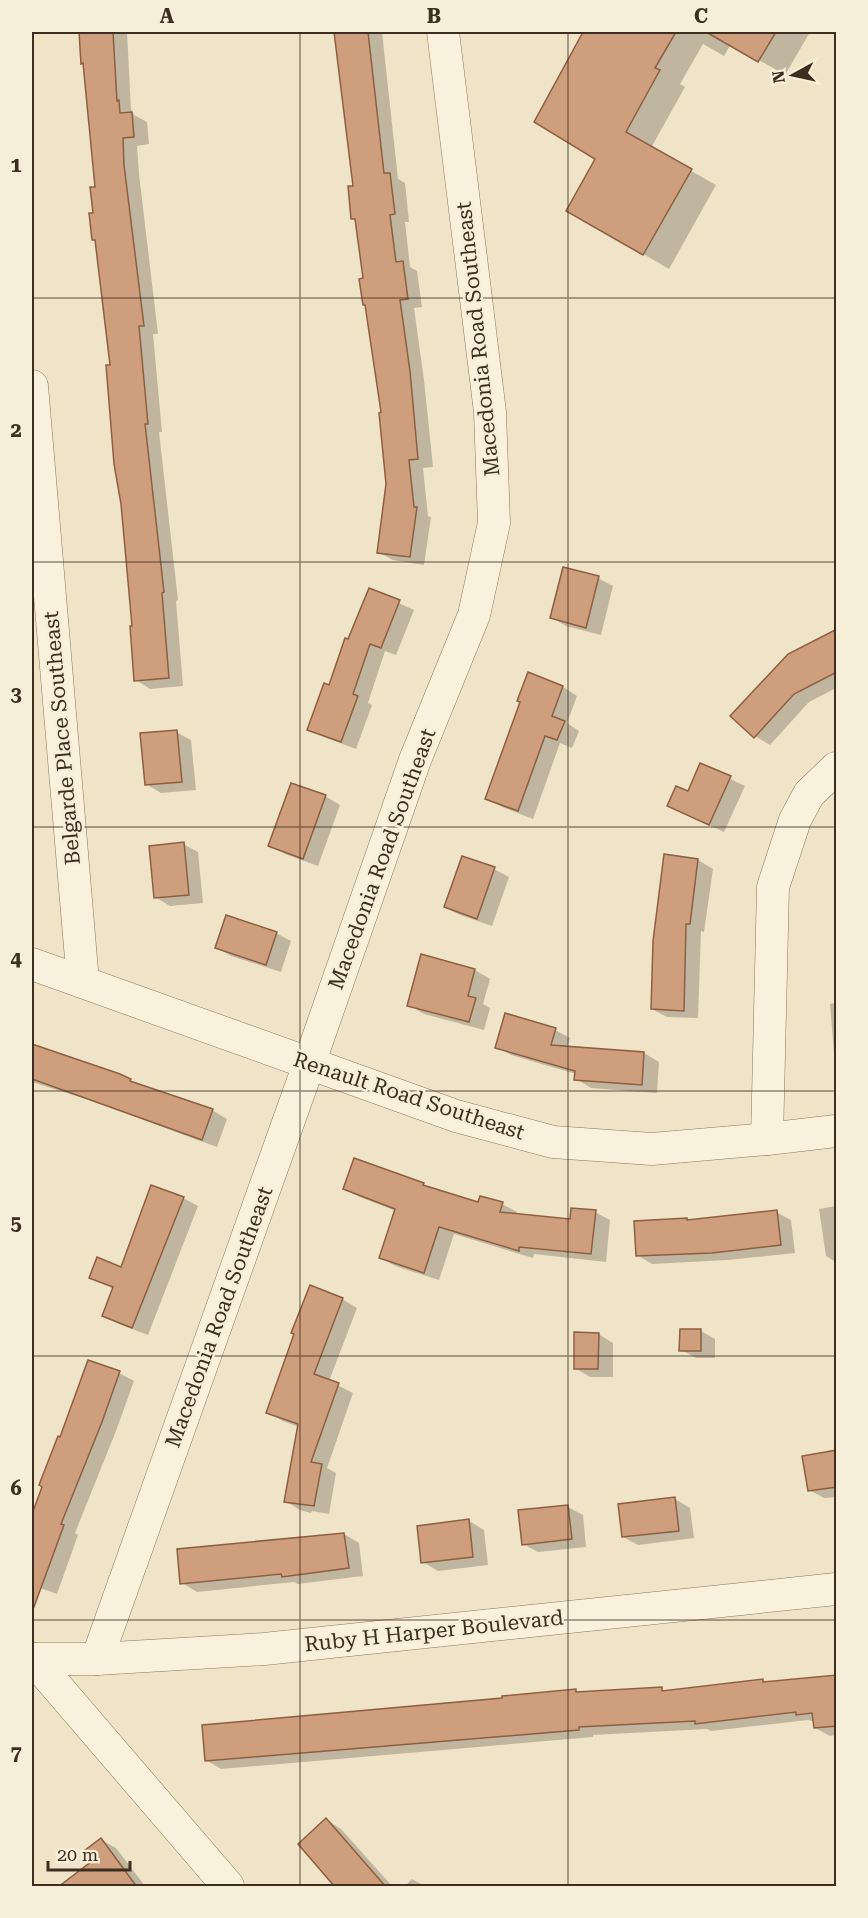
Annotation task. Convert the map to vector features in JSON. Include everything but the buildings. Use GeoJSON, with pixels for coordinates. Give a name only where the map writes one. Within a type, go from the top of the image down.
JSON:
{"type":"FeatureCollection","features":[{"type":"Feature","properties":{"kind":"street","name":"Macedonia Road Southeast"},"geometry":{"type":"LineString","coordinates":[[97,1659],[415,760],[474,615],[494,523],[490,412],[443,32]]}},
{"type":"Feature","properties":{"kind":"street","name":"Belgarde Place Southeast"},"geometry":{"type":"LineString","coordinates":[[32,386],[83,982]]}},
{"type":"Feature","properties":{"kind":"street"},"geometry":{"type":"LineString","coordinates":[[767,1139],[773,887],[795,820],[809,794],[837,768]]}},
{"type":"Feature","properties":{"kind":"street","name":"Renault Road Southeast"},"geometry":{"type":"LineString","coordinates":[[32,964],[456,1116],[553,1142],[652,1149],[837,1131]]}},
{"type":"Feature","properties":{"kind":"street","name":"Ruby H Harper Boulevard"},"geometry":{"type":"LineString","coordinates":[[32,1659],[97,1659],[264,1648],[837,1589]]}},
{"type":"Feature","properties":{"kind":"street"},"geometry":{"type":"LineString","coordinates":[[32,1659],[228,1887]]}}]}
